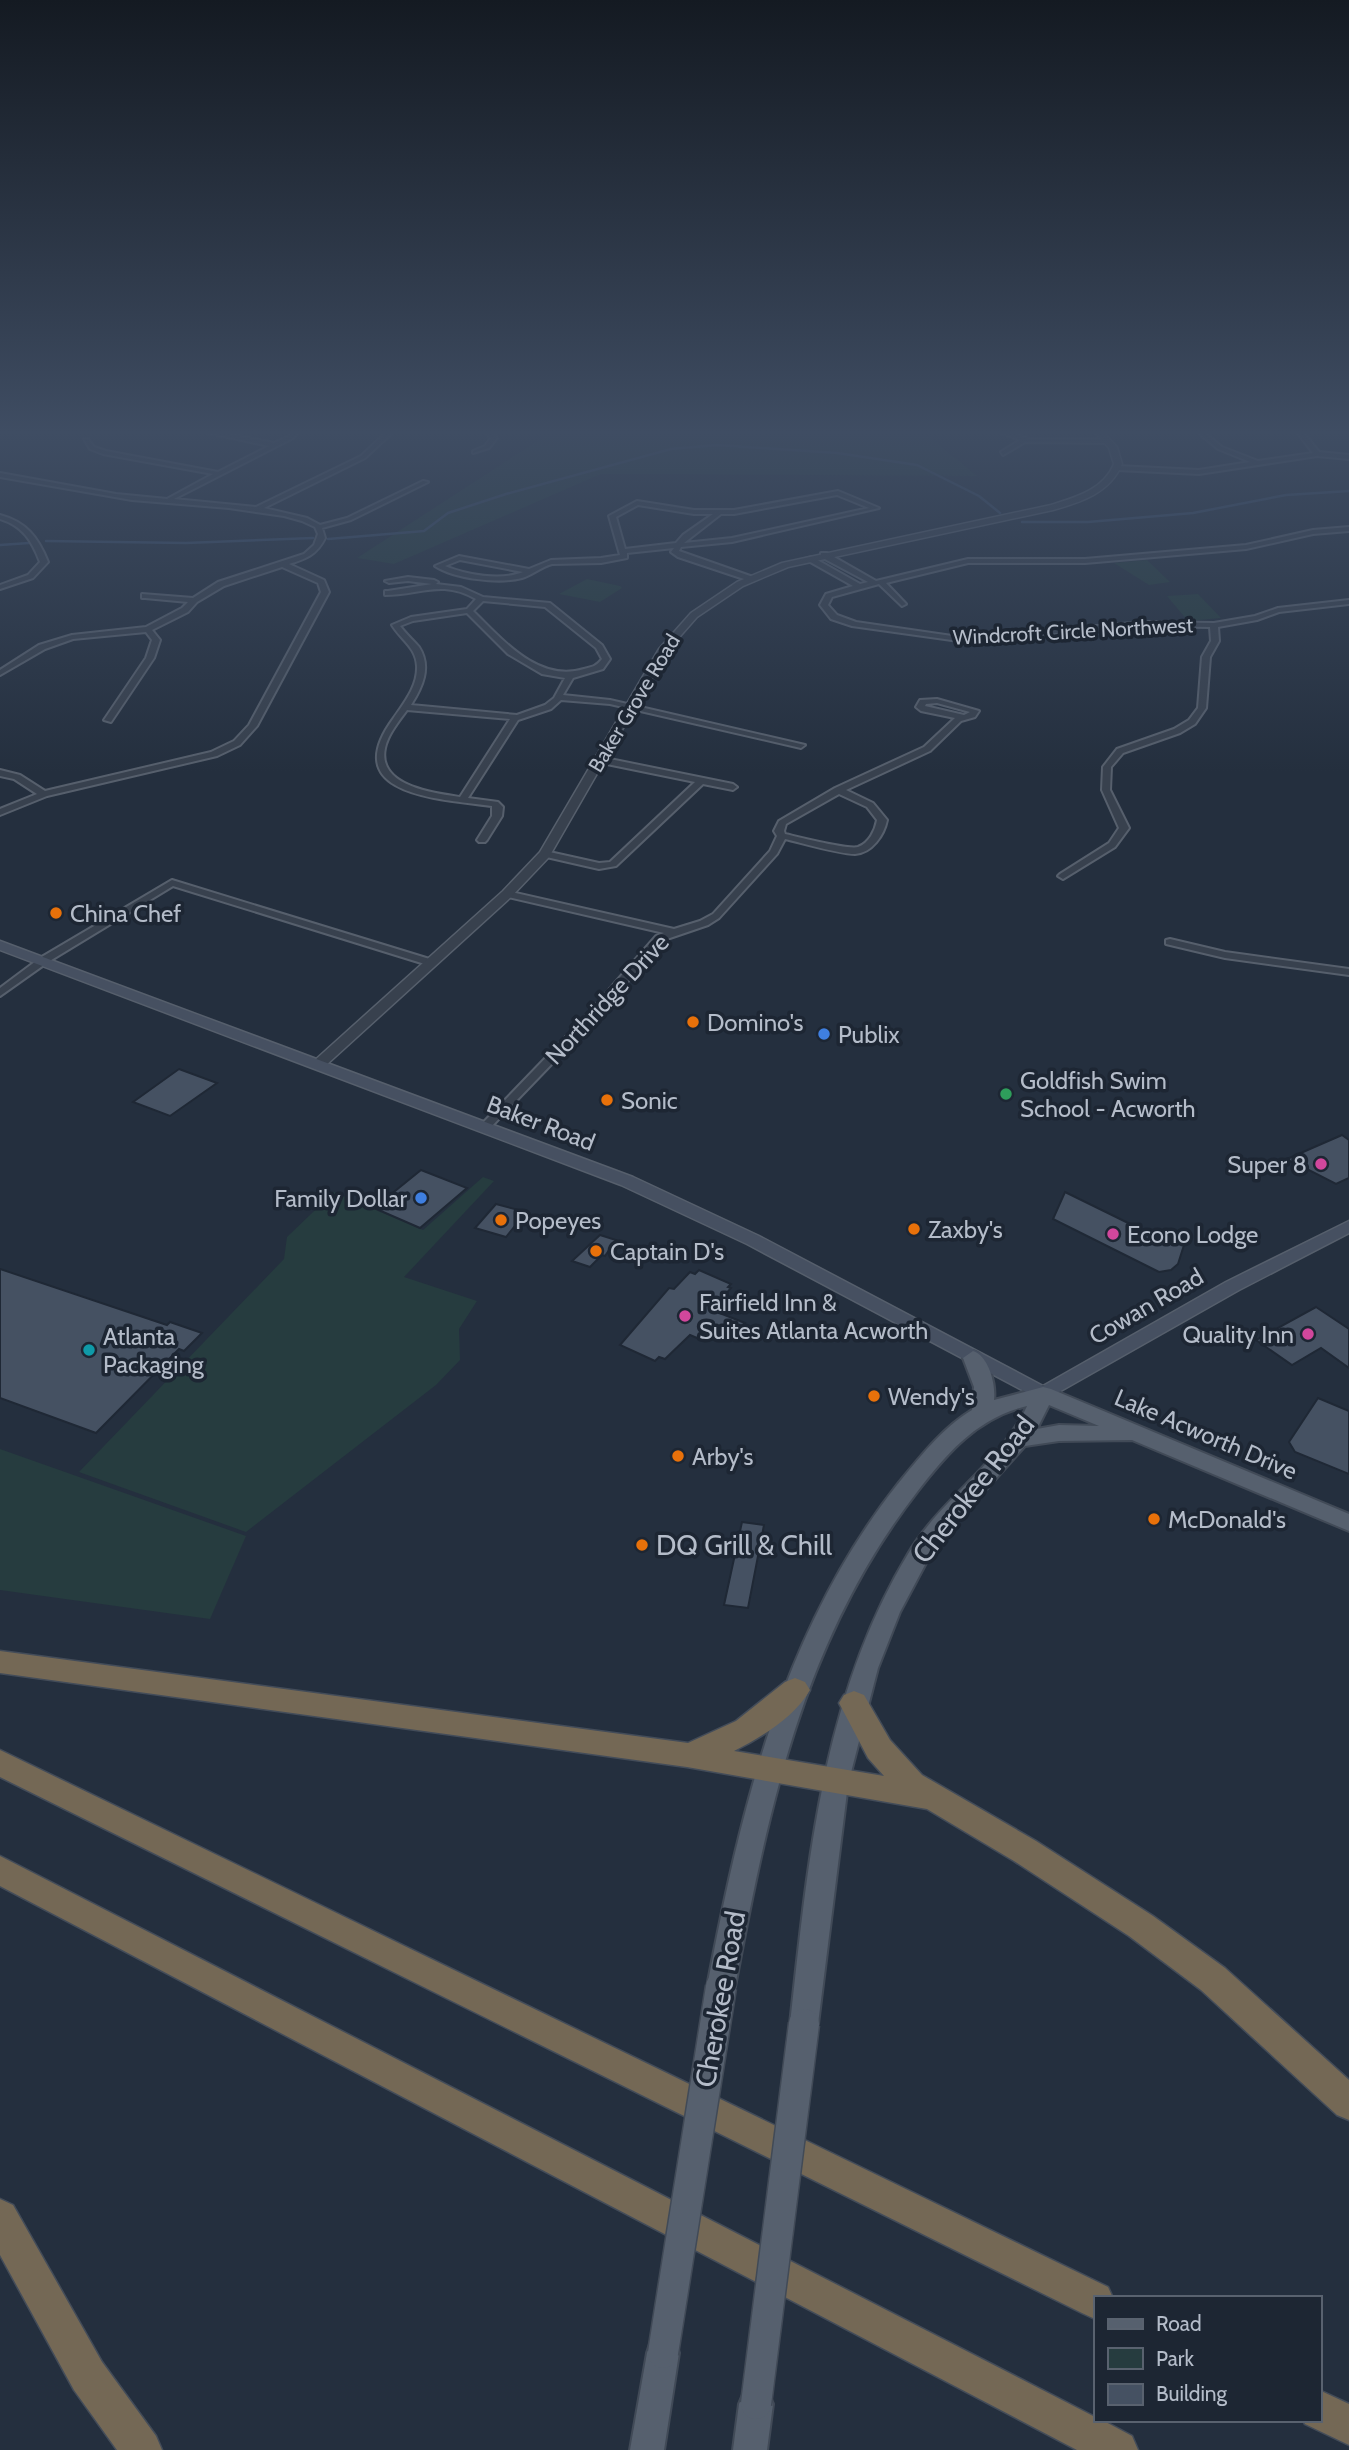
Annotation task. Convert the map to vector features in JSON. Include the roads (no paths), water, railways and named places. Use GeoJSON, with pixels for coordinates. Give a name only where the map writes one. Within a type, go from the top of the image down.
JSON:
{"type":"FeatureCollection","features":[{"type":"Feature","properties":{"kind":"highway"},"geometry":{"type":"LineString","coordinates":[[0,1662],[687,1755],[768,1772],[927,1796]]}},
{"type":"Feature","properties":{"kind":"highway"},"geometry":{"type":"LineString","coordinates":[[687,1755],[742,1735],[758,1725],[795,1690]]}},
{"type":"Feature","properties":{"kind":"highway"},"geometry":{"type":"LineString","coordinates":[[853,1703],[878,1749],[911,1784],[927,1796],[1025,1851],[1141,1926],[1213,1979],[1349,2103]]}},
{"type":"Feature","properties":{"kind":"highway"},"geometry":{"type":"LineString","coordinates":[[0,1763],[1094,2300]]}},
{"type":"Feature","properties":{"kind":"highway"},"geometry":{"type":"LineString","coordinates":[[0,1870],[1118,2450]]}},
{"type":"Feature","properties":{"kind":"highway"},"geometry":{"type":"LineString","coordinates":[[0,2218],[88,2376],[142,2450]]}},
{"type":"Feature","properties":{"kind":"highway"},"geometry":{"type":"LineString","coordinates":[[1321,2411],[1349,2425]]}},
{"type":"Feature","properties":{"kind":"main road","name":"Baker Road"},"geometry":{"type":"LineString","coordinates":[[0,945],[627,1181],[753,1240],[1043,1394]]}},
{"type":"Feature","properties":{"kind":"main road","name":"Cowan Road"},"geometry":{"type":"LineString","coordinates":[[1043,1394],[1278,1260],[1349,1226]]}},
{"type":"Feature","properties":{"kind":"main road"},"geometry":{"type":"LineString","coordinates":[[973,1357],[985,1387],[982,1413]]}},
{"type":"Feature","properties":{"kind":"main road","name":"Cherokee Road"},"geometry":{"type":"LineString","coordinates":[[647,2450],[741,1876],[768,1772],[795,1690],[830,1603],[870,1537],[912,1481],[982,1413],[1043,1394]]}},
{"type":"Feature","properties":{"kind":"main road","name":"Cherokee Road"},"geometry":{"type":"LineString","coordinates":[[750,2450],[835,1780],[853,1703],[872,1645],[919,1555],[959,1502],[1025,1431],[1043,1394]]}},
{"type":"Feature","properties":{"kind":"main road","name":"Lake Acworth Drive"},"geometry":{"type":"LineString","coordinates":[[1043,1394],[1349,1523]]}},
{"type":"Feature","properties":{"kind":"main road"},"geometry":{"type":"LineString","coordinates":[[1016,1440],[1041,1434],[1076,1432],[1140,1435]]}},
{"type":"Feature","properties":{"kind":"street"},"geometry":{"type":"LineString","coordinates":[[0,587],[27,579],[40,570],[44,562],[35,543]]}},
{"type":"Feature","properties":{"kind":"street"},"geometry":{"type":"LineString","coordinates":[[0,673],[41,647],[72,637],[148,629],[185,610],[194,600],[221,584],[307,556],[319,543]]}},
{"type":"Feature","properties":{"kind":"street"},"geometry":{"type":"LineString","coordinates":[[530,570],[459,558],[439,566],[505,579],[523,576],[530,570],[551,563],[614,560],[624,555],[620,543]]}},
{"type":"Feature","properties":{"kind":"street"},"geometry":{"type":"LineString","coordinates":[[681,543],[675,552],[681,555],[753,577]]}},
{"type":"Feature","properties":{"kind":"street"},"geometry":{"type":"LineString","coordinates":[[622,551],[706,543]]}},
{"type":"Feature","properties":{"kind":"street","name":"Baker Grove Road"},"geometry":{"type":"LineString","coordinates":[[319,1064],[507,894],[545,854],[673,635],[704,607],[753,577],[809,559],[879,543]]}},
{"type":"Feature","properties":{"kind":"street","name":"Windcroft Circle Northwest"},"geometry":{"type":"LineString","coordinates":[[1262,543],[1075,562],[968,561],[876,581],[831,595],[825,602],[826,610],[834,617],[855,624],[940,638],[1146,624],[1213,625],[1258,618],[1278,610],[1349,602]]}},
{"type":"Feature","properties":{"kind":"street"},"geometry":{"type":"LineString","coordinates":[[678,547],[699,559],[753,577]]}},
{"type":"Feature","properties":{"kind":"street"},"geometry":{"type":"LineString","coordinates":[[824,555],[876,581],[902,604]]}},
{"type":"Feature","properties":{"kind":"street"},"geometry":{"type":"LineString","coordinates":[[809,559],[858,586]]}},
{"type":"Feature","properties":{"kind":"street"},"geometry":{"type":"LineString","coordinates":[[0,812],[44,794],[214,754],[248,735],[325,592],[321,582],[282,564]]}},
{"type":"Feature","properties":{"kind":"street"},"geometry":{"type":"LineString","coordinates":[[389,581],[408,579],[442,583],[464,589],[481,599],[520,600],[547,605],[599,647],[606,659],[600,667],[570,676],[553,674],[525,662],[511,652],[475,613],[469,611],[411,618],[396,625],[418,652],[422,681],[384,740],[379,752],[380,765],[385,773],[402,785],[462,800],[495,804],[498,807],[497,816],[482,840]]}},
{"type":"Feature","properties":{"kind":"street"},"geometry":{"type":"LineString","coordinates":[[388,593],[442,583]]}},
{"type":"Feature","properties":{"kind":"street"},"geometry":{"type":"LineString","coordinates":[[145,596],[194,600]]}},
{"type":"Feature","properties":{"kind":"street"},"geometry":{"type":"LineString","coordinates":[[469,611],[481,599]]}},
{"type":"Feature","properties":{"kind":"street"},"geometry":{"type":"LineString","coordinates":[[1063,876],[1112,845],[1124,828],[1106,790],[1104,777],[1107,767],[1120,751],[1177,731],[1192,722],[1202,708],[1206,657],[1215,641],[1213,625]]}},
{"type":"Feature","properties":{"kind":"street"},"geometry":{"type":"LineString","coordinates":[[108,720],[150,658],[156,640],[148,629]]}},
{"type":"Feature","properties":{"kind":"street"},"geometry":{"type":"LineString","coordinates":[[405,707],[516,717],[540,712],[556,700],[570,676]]}},
{"type":"Feature","properties":{"kind":"street"},"geometry":{"type":"LineString","coordinates":[[556,700],[630,708],[801,745]]}},
{"type":"Feature","properties":{"kind":"street"},"geometry":{"type":"LineString","coordinates":[[838,790],[863,800],[882,820],[881,829],[865,848],[854,851],[782,836],[779,831],[782,823],[838,790],[927,749],[958,719],[963,718],[975,711],[927,700],[920,705],[933,712],[963,718]]}},
{"type":"Feature","properties":{"kind":"street"},"geometry":{"type":"LineString","coordinates":[[462,800],[516,717]]}},
{"type":"Feature","properties":{"kind":"street"},"geometry":{"type":"LineString","coordinates":[[600,760],[733,787]]}},
{"type":"Feature","properties":{"kind":"street"},"geometry":{"type":"LineString","coordinates":[[0,773],[17,777],[44,794]]}},
{"type":"Feature","properties":{"kind":"street"},"geometry":{"type":"LineString","coordinates":[[545,854],[599,866],[613,864],[701,781]]}},
{"type":"Feature","properties":{"kind":"street"},"geometry":{"type":"LineString","coordinates":[[674,932],[704,923],[716,916],[774,852],[782,836]]}},
{"type":"Feature","properties":{"kind":"street"},"geometry":{"type":"LineString","coordinates":[[0,993],[44,960],[172,883],[432,963]]}},
{"type":"Feature","properties":{"kind":"street","name":"Northridge Drive"},"geometry":{"type":"LineString","coordinates":[[507,894],[674,932]]}},
{"type":"Feature","properties":{"kind":"street","name":"Northridge Drive"},"geometry":{"type":"LineString","coordinates":[[485,1128],[589,1019],[660,938],[674,932]]}},
{"type":"Feature","properties":{"kind":"street"},"geometry":{"type":"LineString","coordinates":[[1171,942],[1263,962],[1349,972]]}},
{"type":"Feature","properties":{"kind":"waterway"},"geometry":{"type":"LineString","coordinates":[[0,545],[24,543]]}},
{"type":"Feature","properties":{"kind":"place","name":"China Chef"},"geometry":{"type":"Point","coordinates":[56,913]}},
{"type":"Feature","properties":{"kind":"place","name":"Domino's"},"geometry":{"type":"Point","coordinates":[693,1022]}},
{"type":"Feature","properties":{"kind":"place","name":"Publix"},"geometry":{"type":"Point","coordinates":[824,1034]}},
{"type":"Feature","properties":{"kind":"place","name":"Goldfish Swim School - Acworth"},"geometry":{"type":"Point","coordinates":[1006,1094]}},
{"type":"Feature","properties":{"kind":"place","name":"Sonic"},"geometry":{"type":"Point","coordinates":[607,1100]}},
{"type":"Feature","properties":{"kind":"place","name":"Super 8"},"geometry":{"type":"Point","coordinates":[1321,1164]}},
{"type":"Feature","properties":{"kind":"place","name":"Family Dollar"},"geometry":{"type":"Point","coordinates":[421,1198]}},
{"type":"Feature","properties":{"kind":"place","name":"Popeyes"},"geometry":{"type":"Point","coordinates":[501,1220]}},
{"type":"Feature","properties":{"kind":"place","name":"Zaxby's"},"geometry":{"type":"Point","coordinates":[914,1229]}},
{"type":"Feature","properties":{"kind":"place","name":"Econo Lodge"},"geometry":{"type":"Point","coordinates":[1113,1234]}},
{"type":"Feature","properties":{"kind":"place","name":"Captain D's"},"geometry":{"type":"Point","coordinates":[596,1251]}},
{"type":"Feature","properties":{"kind":"place","name":"Fairfield Inn & Suites Atlanta Acworth"},"geometry":{"type":"Point","coordinates":[685,1316]}},
{"type":"Feature","properties":{"kind":"place","name":"Quality Inn"},"geometry":{"type":"Point","coordinates":[1308,1334]}},
{"type":"Feature","properties":{"kind":"place","name":"Atlanta Packaging"},"geometry":{"type":"Point","coordinates":[89,1350]}},
{"type":"Feature","properties":{"kind":"place","name":"Wendy's"},"geometry":{"type":"Point","coordinates":[874,1396]}},
{"type":"Feature","properties":{"kind":"place","name":"Arby's"},"geometry":{"type":"Point","coordinates":[678,1456]}},
{"type":"Feature","properties":{"kind":"place","name":"McDonald's"},"geometry":{"type":"Point","coordinates":[1154,1519]}},
{"type":"Feature","properties":{"kind":"place","name":"DQ Grill & Chill"},"geometry":{"type":"Point","coordinates":[642,1545]}}]}
